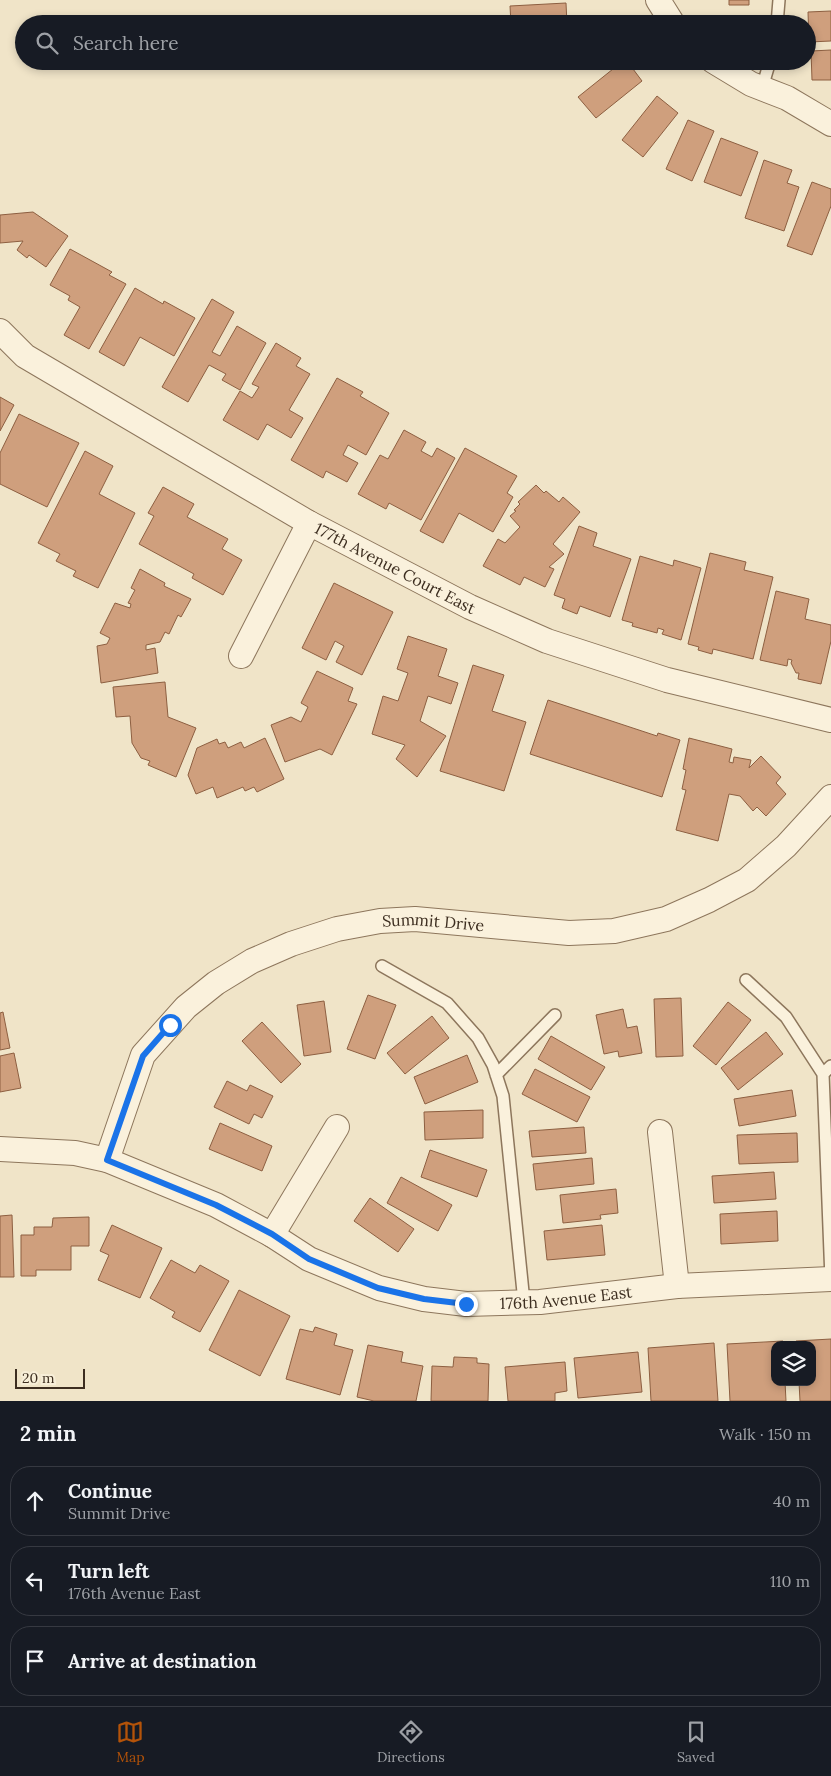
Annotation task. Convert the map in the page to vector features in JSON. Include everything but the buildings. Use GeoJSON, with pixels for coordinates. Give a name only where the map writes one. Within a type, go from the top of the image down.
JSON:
{"type":"FeatureCollection","features":[{"type":"Feature","properties":{"kind":"street"},"geometry":{"type":"LineString","coordinates":[[658,0],[668,15]]}},
{"type":"Feature","properties":{"kind":"street"},"geometry":{"type":"LineString","coordinates":[[728,70],[751,84],[787,98],[831,124]]}},
{"type":"Feature","properties":{"kind":"street","name":"177th Avenue Court East"},"geometry":{"type":"LineString","coordinates":[[0,331],[25,356],[309,523],[470,607],[547,641],[667,680],[831,720]]}},
{"type":"Feature","properties":{"kind":"street"},"geometry":{"type":"LineString","coordinates":[[241,656],[309,523]]}},
{"type":"Feature","properties":{"kind":"street","name":"Summit Drive"},"geometry":{"type":"LineString","coordinates":[[107,1160],[143,1056],[186,1007],[216,983],[252,961],[291,944],[337,929],[380,921],[415,919],[569,933],[614,931],[666,918],[709,900],[747,880],[786,846],[831,797]]}},
{"type":"Feature","properties":{"kind":"street"},"geometry":{"type":"LineString","coordinates":[[272,1234],[337,1127]]}},
{"type":"Feature","properties":{"kind":"street"},"geometry":{"type":"LineString","coordinates":[[660,1132],[677,1286]]}},
{"type":"Feature","properties":{"kind":"street","name":"176th Avenue East"},"geometry":{"type":"LineString","coordinates":[[0,1150],[75,1154],[107,1160],[216,1205],[272,1234],[309,1259],[378,1288],[424,1299],[466,1304],[540,1302],[677,1286],[831,1279]]}},
{"type":"Feature","properties":{"kind":"lane"},"geometry":{"type":"LineString","coordinates":[[778,15],[779,0]]}},
{"type":"Feature","properties":{"kind":"lane"},"geometry":{"type":"LineString","coordinates":[[762,88],[767,70]]}},
{"type":"Feature","properties":{"kind":"lane"},"geometry":{"type":"LineString","coordinates":[[382,966],[447,1003],[478,1038],[493,1065],[503,1096],[524,1302]]}},
{"type":"Feature","properties":{"kind":"lane"},"geometry":{"type":"LineString","coordinates":[[746,980],[786,1017],[827,1070],[831,1279]]}},
{"type":"Feature","properties":{"kind":"lane"},"geometry":{"type":"LineString","coordinates":[[496,1075],[555,1015]]}},
{"type":"Feature","properties":{"kind":"route"},"geometry":{"type":"LineString","coordinates":[[170,1025],[143,1056],[107,1160],[216,1205],[272,1234],[309,1259],[378,1288],[424,1299],[466,1304]]}}]}
